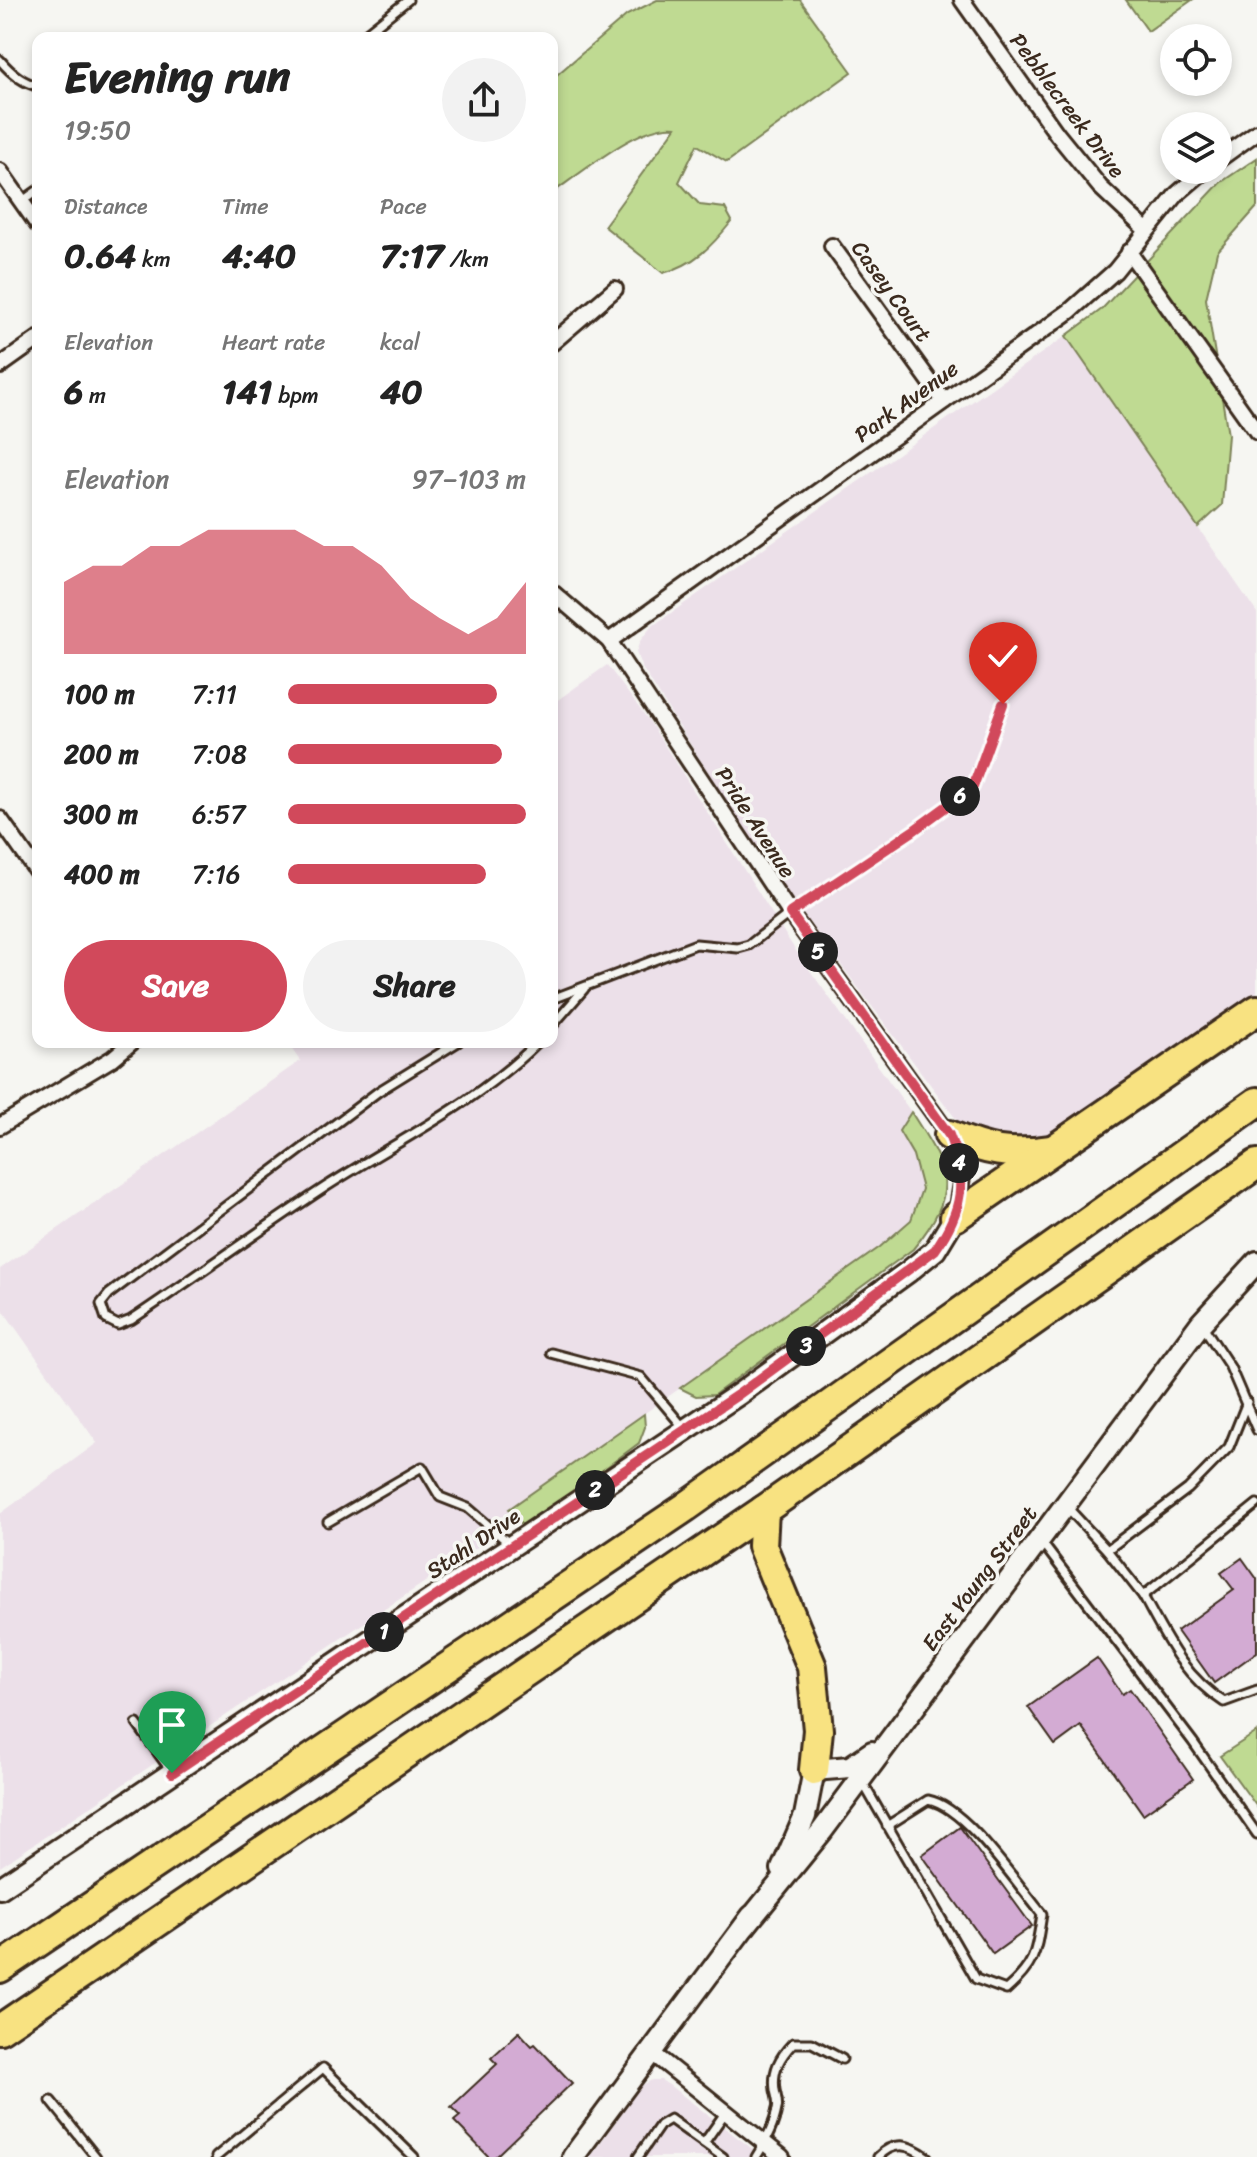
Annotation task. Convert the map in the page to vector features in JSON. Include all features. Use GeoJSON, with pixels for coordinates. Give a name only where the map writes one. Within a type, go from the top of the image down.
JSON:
{"type":"FeatureCollection","features":[{"type":"Feature","properties":{"kind":"highway"},"geometry":{"type":"LineString","coordinates":[[955,1217],[1257,1010]]}},
{"type":"Feature","properties":{"kind":"highway"},"geometry":{"type":"LineString","coordinates":[[0,1968],[686,1507],[1257,1102]]}},
{"type":"Feature","properties":{"kind":"highway"},"geometry":{"type":"LineString","coordinates":[[949,1135],[983,1149],[1017,1155],[1051,1150]]}},
{"type":"Feature","properties":{"kind":"highway"},"geometry":{"type":"LineString","coordinates":[[0,2029],[764,1510],[1257,1164]]}},
{"type":"Feature","properties":{"kind":"highway"},"geometry":{"type":"LineString","coordinates":[[764,1510],[762,1546],[812,1667],[818,1730],[814,1770]]}},
{"type":"Feature","properties":{"kind":"main road","name":"Stahl Drive"},"geometry":{"type":"LineString","coordinates":[[0,1888],[686,1429],[908,1272],[935,1250],[955,1217]]}},
{"type":"Feature","properties":{"kind":"main road","name":"East Young Street"},"geometry":{"type":"LineString","coordinates":[[573,2157],[745,1926],[822,1831],[1201,1323],[1257,1262]]}},
{"type":"Feature","properties":{"kind":"main road"},"geometry":{"type":"LineString","coordinates":[[814,1770],[850,1767],[884,1744]]}},
{"type":"Feature","properties":{"kind":"main road","name":"East Young Street"},"geometry":{"type":"LineString","coordinates":[[745,1926],[782,1869],[805,1816],[814,1770]]}},
{"type":"Feature","properties":{"kind":"street","name":"Pebblecreek Drive"},"geometry":{"type":"LineString","coordinates":[[962,0],[1057,134],[1100,187],[1146,230]]}},
{"type":"Feature","properties":{"kind":"street"},"geometry":{"type":"LineString","coordinates":[[1232,150],[1257,132]]}},
{"type":"Feature","properties":{"kind":"street"},"geometry":{"type":"LineString","coordinates":[[0,171],[32,217]]}},
{"type":"Feature","properties":{"kind":"street","name":"Park Avenue"},"geometry":{"type":"LineString","coordinates":[[609,641],[1070,311],[1115,271],[1146,230],[1189,184]]}},
{"type":"Feature","properties":{"kind":"street","name":"Casey Court"},"geometry":{"type":"LineString","coordinates":[[832,246],[944,401]]}},
{"type":"Feature","properties":{"kind":"street"},"geometry":{"type":"LineString","coordinates":[[1129,252],[1255,424]]}},
{"type":"Feature","properties":{"kind":"street"},"geometry":{"type":"LineString","coordinates":[[558,338],[615,289]]}},
{"type":"Feature","properties":{"kind":"street"},"geometry":{"type":"LineString","coordinates":[[0,366],[32,343]]}},
{"type":"Feature","properties":{"kind":"street","name":"Pride Avenue"},"geometry":{"type":"LineString","coordinates":[[558,597],[609,641],[790,913],[949,1135],[962,1177],[955,1217]]}},
{"type":"Feature","properties":{"kind":"street"},"geometry":{"type":"LineString","coordinates":[[0,819],[32,864]]}},
{"type":"Feature","properties":{"kind":"street"},"geometry":{"type":"LineString","coordinates":[[0,1126],[126,1048]]}},
{"type":"Feature","properties":{"kind":"street"},"geometry":{"type":"LineString","coordinates":[[651,2052],[782,2157]]}},
{"type":"Feature","properties":{"kind":"lane"},"geometry":{"type":"LineString","coordinates":[[368,32],[408,0]]}},
{"type":"Feature","properties":{"kind":"lane"},"geometry":{"type":"LineString","coordinates":[[0,60],[10,71],[32,85]]}},
{"type":"Feature","properties":{"kind":"lane"},"geometry":{"type":"LineString","coordinates":[[21,202],[32,194]]}},
{"type":"Feature","properties":{"kind":"lane"},"geometry":{"type":"LineString","coordinates":[[558,997],[696,944],[738,948],[749,945],[790,913],[973,787],[1003,704]]}},
{"type":"Feature","properties":{"kind":"lane"},"geometry":{"type":"LineString","coordinates":[[558,1019],[586,988]]}},
{"type":"Feature","properties":{"kind":"lane"},"geometry":{"type":"LineString","coordinates":[[448,1048],[379,1091],[109,1294],[101,1304],[106,1319],[118,1325],[131,1320],[327,1187],[467,1102],[512,1068],[532,1048]]}},
{"type":"Feature","properties":{"kind":"lane"},"geometry":{"type":"LineString","coordinates":[[1201,1323],[1230,1367],[1257,1430]]}},
{"type":"Feature","properties":{"kind":"lane"},"geometry":{"type":"LineString","coordinates":[[551,1353],[641,1377],[686,1429]]}},
{"type":"Feature","properties":{"kind":"lane"},"geometry":{"type":"LineString","coordinates":[[1107,1550],[1188,1489],[1229,1447],[1247,1402]]}},
{"type":"Feature","properties":{"kind":"lane"},"geometry":{"type":"LineString","coordinates":[[328,1522],[422,1467],[440,1497],[468,1508],[512,1546]]}},
{"type":"Feature","properties":{"kind":"lane"},"geometry":{"type":"LineString","coordinates":[[1065,1504],[1143,1596],[1173,1650],[1200,1687],[1224,1702],[1257,1690]]}},
{"type":"Feature","properties":{"kind":"lane"},"geometry":{"type":"LineString","coordinates":[[1143,1596],[1257,1504]]}},
{"type":"Feature","properties":{"kind":"lane"},"geometry":{"type":"LineString","coordinates":[[1039,1538],[1193,1742],[1257,1834]]}},
{"type":"Feature","properties":{"kind":"lane"},"geometry":{"type":"LineString","coordinates":[[137,1724],[172,1773]]}},
{"type":"Feature","properties":{"kind":"lane"},"geometry":{"type":"LineString","coordinates":[[860,1778],[887,1826],[976,1979],[1006,1990],[1026,1973],[1035,1957],[1042,1914],[970,1827],[941,1802],[928,1800],[887,1826]]}},
{"type":"Feature","properties":{"kind":"lane"},"geometry":{"type":"LineString","coordinates":[[756,2157],[765,2143],[778,2107],[774,2086],[781,2055],[793,2043],[812,2043],[842,2059]]}},
{"type":"Feature","properties":{"kind":"lane"},"geometry":{"type":"LineString","coordinates":[[216,2157],[323,2068],[414,2157]]}},
{"type":"Feature","properties":{"kind":"lane"},"geometry":{"type":"LineString","coordinates":[[51,2101],[96,2157]]}},
{"type":"Feature","properties":{"kind":"lane"},"geometry":{"type":"LineString","coordinates":[[704,2143],[725,2113]]}},
{"type":"Feature","properties":{"kind":"lane"},"geometry":{"type":"LineString","coordinates":[[638,2157],[660,2125],[670,2119],[723,2157]]}},
{"type":"Feature","properties":{"kind":"lane"},"geometry":{"type":"LineString","coordinates":[[878,2157],[900,2144],[912,2146],[927,2157]]}},
{"type":"Feature","properties":{"kind":"shaded area"},"geometry":{"type":"Polygon","coordinates":[[[1066,336],[1257,613],[1257,992],[1045,1138],[1017,1147],[964,1128],[953,1115],[768,867],[641,666],[636,652],[651,627],[1066,336]]]}},
{"type":"Feature","properties":{"kind":"shaded area"},"geometry":{"type":"Polygon","coordinates":[[[607,665],[649,721],[794,948],[911,1112],[899,1131],[913,1155],[922,1189],[911,1220],[880,1247],[509,1509],[516,1521],[0,1867],[0,1514],[97,1443],[0,1306],[0,1269],[300,1061],[291,1048],[558,1048],[558,700],[607,665]]]}},
{"type":"Feature","properties":{"kind":"shaded area"},"geometry":{"type":"Polygon","coordinates":[[[661,2080],[669,2085],[763,2157],[590,2157],[642,2085],[661,2080]]]}},
{"type":"Feature","properties":{"kind":"green space"},"geometry":{"type":"Polygon","coordinates":[[[657,0],[800,0],[852,72],[727,162],[697,145],[679,182],[700,205],[725,208],[732,221],[702,253],[684,265],[663,273],[604,226],[676,127],[646,132],[629,140],[558,189],[558,74],[627,15],[657,0]]]}},
{"type":"Feature","properties":{"kind":"green space"},"geometry":{"type":"Polygon","coordinates":[[[1126,0],[1192,0],[1148,31],[1126,0]]]}},
{"type":"Feature","properties":{"kind":"green space"},"geometry":{"type":"Polygon","coordinates":[[[1257,158],[1257,207],[1217,252],[1206,299],[1228,435],[1222,505],[1198,527],[1066,336],[1102,309],[1219,184],[1232,184],[1232,175],[1257,158]]]}},
{"type":"Feature","properties":{"kind":"green space"},"geometry":{"type":"Polygon","coordinates":[[[911,1112],[934,1150],[944,1180],[938,1211],[913,1249],[714,1395],[696,1396],[680,1388],[880,1247],[911,1220],[922,1189],[913,1155],[899,1131],[911,1112]]]}},
{"type":"Feature","properties":{"kind":"green space"},"geometry":{"type":"Polygon","coordinates":[[[644,1414],[645,1427],[639,1443],[525,1528],[509,1509],[644,1414]]]}},
{"type":"Feature","properties":{"kind":"green space"},"geometry":{"type":"Polygon","coordinates":[[[1257,1732],[1257,1807],[1220,1756],[1257,1732]]]}},
{"type":"Feature","properties":{"kind":"building"},"geometry":{"type":"Polygon","coordinates":[[[1242,1558],[1257,1579],[1257,1652],[1214,1683],[1177,1631],[1234,1590],[1221,1573],[1242,1558]]]}},
{"type":"Feature","properties":{"kind":"building"},"geometry":{"type":"Polygon","coordinates":[[[1097,1658],[1122,1694],[1130,1689],[1193,1779],[1143,1814],[1081,1726],[1055,1745],[1028,1707],[1097,1658]]]}},
{"type":"Feature","properties":{"kind":"building"},"geometry":{"type":"Polygon","coordinates":[[[960,1827],[1032,1926],[993,1954],[922,1855],[960,1827]]]}},
{"type":"Feature","properties":{"kind":"building"},"geometry":{"type":"Polygon","coordinates":[[[519,2032],[532,2046],[535,2044],[572,2083],[495,2157],[489,2157],[454,2121],[460,2116],[451,2107],[497,2064],[491,2058],[519,2032]]]}},
{"type":"Feature","properties":{"kind":"route"},"geometry":{"type":"LineString","coordinates":[[172,1773],[739,1394],[935,1250],[955,1217],[962,1177],[949,1135],[790,913],[973,787],[1003,704]]}}]}
